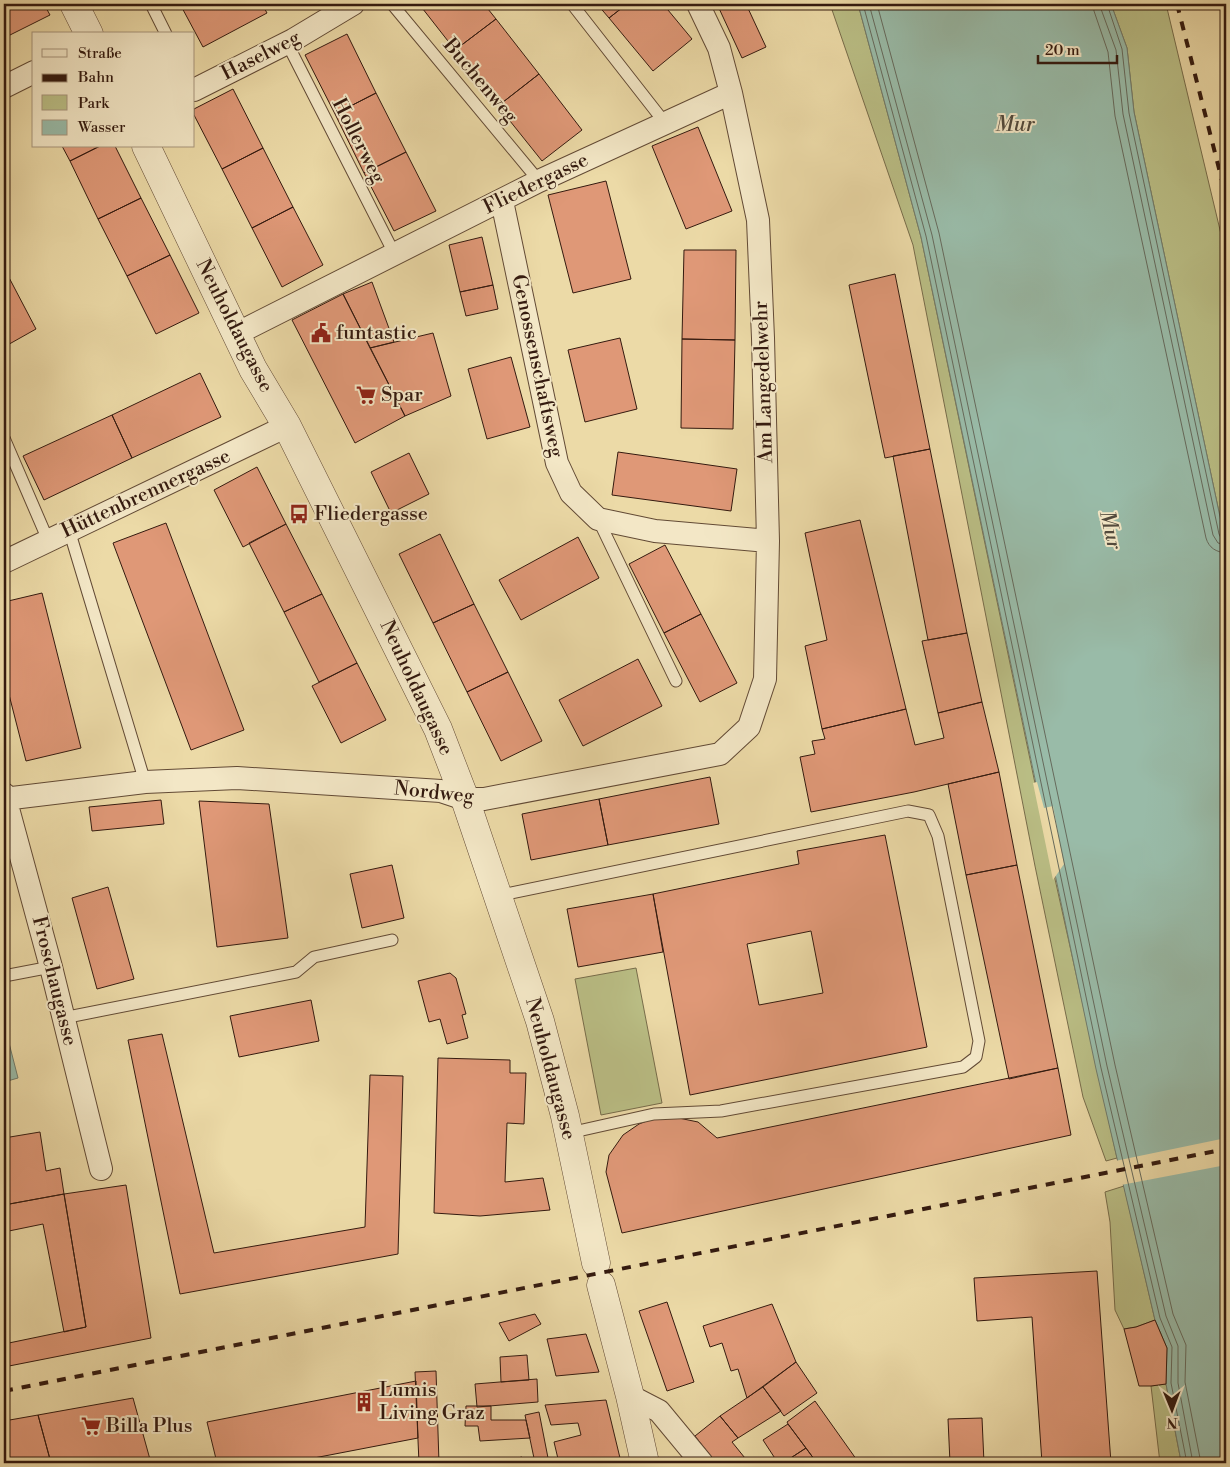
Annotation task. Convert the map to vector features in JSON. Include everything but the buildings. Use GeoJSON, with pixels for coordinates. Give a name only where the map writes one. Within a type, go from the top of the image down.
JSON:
{"type":"FeatureCollection","features":[{"type":"Feature","properties":{"kind":"street"},"geometry":{"type":"LineString","coordinates":[[74,4],[88,32]]}},
{"type":"Feature","properties":{"kind":"street","name":"Haselweg"},"geometry":{"type":"LineString","coordinates":[[195,89],[287,43],[353,4]]}},
{"type":"Feature","properties":{"kind":"street","name":"Am Langedelwehr"},"geometry":{"type":"LineString","coordinates":[[698,4],[719,48],[731,93],[758,220],[763,338],[768,541],[765,680],[749,727],[720,754]]}},
{"type":"Feature","properties":{"kind":"street"},"geometry":{"type":"LineString","coordinates":[[4,87],[32,73]]}},
{"type":"Feature","properties":{"kind":"street","name":"Fliedergasse"},"geometry":{"type":"LineString","coordinates":[[236,334],[540,182],[731,93]]}},
{"type":"Feature","properties":{"kind":"street","name":"Neuholdaugasse"},"geometry":{"type":"LineString","coordinates":[[147,148],[253,370],[287,426],[438,729],[465,799],[540,1022],[569,1133],[599,1274],[645,1463]]}},
{"type":"Feature","properties":{"kind":"street","name":"Genossenschaftsweg"},"geometry":{"type":"LineString","coordinates":[[502,201],[557,463],[571,493],[598,518],[655,531],[768,541]]}},
{"type":"Feature","properties":{"kind":"street","name":"Hüttenbrennergasse"},"geometry":{"type":"LineString","coordinates":[[4,562],[287,426]]}},
{"type":"Feature","properties":{"kind":"street","name":"Nordweg"},"geometry":{"type":"LineString","coordinates":[[4,797],[145,782],[237,778],[440,790],[465,799],[484,798],[720,754]]}},
{"type":"Feature","properties":{"kind":"street","name":"Froschaugasse"},"geometry":{"type":"LineString","coordinates":[[4,797],[51,967],[102,1169]]}},
{"type":"Feature","properties":{"kind":"street"},"geometry":{"type":"LineString","coordinates":[[630,1396],[659,1411],[702,1463]]}},
{"type":"Feature","properties":{"kind":"lane"},"geometry":{"type":"LineString","coordinates":[[151,4],[165,32]]}},
{"type":"Feature","properties":{"kind":"lane","name":"Buchenweg"},"geometry":{"type":"LineString","coordinates":[[392,4],[540,182]]}},
{"type":"Feature","properties":{"kind":"lane"},"geometry":{"type":"LineString","coordinates":[[572,4],[665,123]]}},
{"type":"Feature","properties":{"kind":"lane","name":"Hollerweg"},"geometry":{"type":"LineString","coordinates":[[287,43],[395,255]]}},
{"type":"Feature","properties":{"kind":"lane"},"geometry":{"type":"LineString","coordinates":[[4,438],[48,540]]}},
{"type":"Feature","properties":{"kind":"lane","name":"Genossenschaftsweg"},"geometry":{"type":"LineString","coordinates":[[598,518],[676,681]]}},
{"type":"Feature","properties":{"kind":"lane"},"geometry":{"type":"LineString","coordinates":[[69,530],[145,782]]}},
{"type":"Feature","properties":{"kind":"lane"},"geometry":{"type":"LineString","coordinates":[[498,896],[908,811],[929,815],[938,836],[979,1041],[976,1057],[963,1067],[721,1111],[654,1114],[569,1133]]}},
{"type":"Feature","properties":{"kind":"lane"},"geometry":{"type":"LineString","coordinates":[[63,1018],[296,972],[314,957],[392,940]]}},
{"type":"Feature","properties":{"kind":"lane"},"geometry":{"type":"LineString","coordinates":[[4,976],[51,967]]}},
{"type":"Feature","properties":{"kind":"green space"},"geometry":{"type":"Polygon","coordinates":[[[830,4],[858,4],[921,237],[1055,879],[1117,1158],[1106,1161],[1083,1097],[1035,866],[913,245],[830,4]]]}},
{"type":"Feature","properties":{"kind":"green space"},"geometry":{"type":"Polygon","coordinates":[[[1111,4],[1166,4],[1226,255],[1226,545],[1134,112],[1127,48],[1111,4]]]}},
{"type":"Feature","properties":{"kind":"green space"},"geometry":{"type":"Polygon","coordinates":[[[636,968],[662,1103],[601,1115],[575,979],[636,968]]]}},
{"type":"Feature","properties":{"kind":"green space"},"geometry":{"type":"Polygon","coordinates":[[[1124,1186],[1155,1320],[1124,1329],[1115,1310],[1110,1222],[1105,1192],[1124,1186]]]}},
{"type":"Feature","properties":{"kind":"green space"},"geometry":{"type":"Polygon","coordinates":[[[1166,1384],[1182,1463],[1160,1463],[1151,1386],[1166,1384]]]}},
{"type":"Feature","properties":{"kind":"water","name":"Mur"},"geometry":{"type":"Polygon","coordinates":[[[858,4],[1111,4],[1127,48],[1134,112],[1226,545],[1226,1463],[1182,1463],[1180,1456],[1166,1384],[1167,1348],[1155,1320],[1096,1069],[921,237],[858,4]]]}},
{"type":"Feature","properties":{"kind":"water"},"geometry":{"type":"Polygon","coordinates":[[[9,1043],[18,1078],[4,1082],[4,1044],[9,1043]]]}},
{"type":"Feature","properties":{"kind":"pier"},"geometry":{"type":"Polygon","coordinates":[[[1037,782],[1044,808],[1053,806],[1064,864],[1053,880],[1033,783],[1037,782]]]}},
{"type":"Feature","properties":{"kind":"pier"},"geometry":{"type":"Polygon","coordinates":[[[1226,1138],[1226,1165],[1121,1185],[1115,1161],[1226,1138]]]}},
{"type":"Feature","properties":{"kind":"railway"},"geometry":{"type":"LineString","coordinates":[[1177,4],[1226,196]]}},
{"type":"Feature","properties":{"kind":"railway"},"geometry":{"type":"LineString","coordinates":[[4,1391],[1226,1149]]}},
{"type":"Feature","properties":{"kind":"place","name":"funtastic"},"geometry":{"type":"Point","coordinates":[321,333]}},
{"type":"Feature","properties":{"kind":"place","name":"Spar"},"geometry":{"type":"Point","coordinates":[366,395]}},
{"type":"Feature","properties":{"kind":"place","name":"Fliedergasse"},"geometry":{"type":"Point","coordinates":[299,514]}},
{"type":"Feature","properties":{"kind":"place","name":"Lumis Living Graz"},"geometry":{"type":"Point","coordinates":[364,1402]}},
{"type":"Feature","properties":{"kind":"place","name":"Billa Plus"},"geometry":{"type":"Point","coordinates":[91,1426]}}]}
